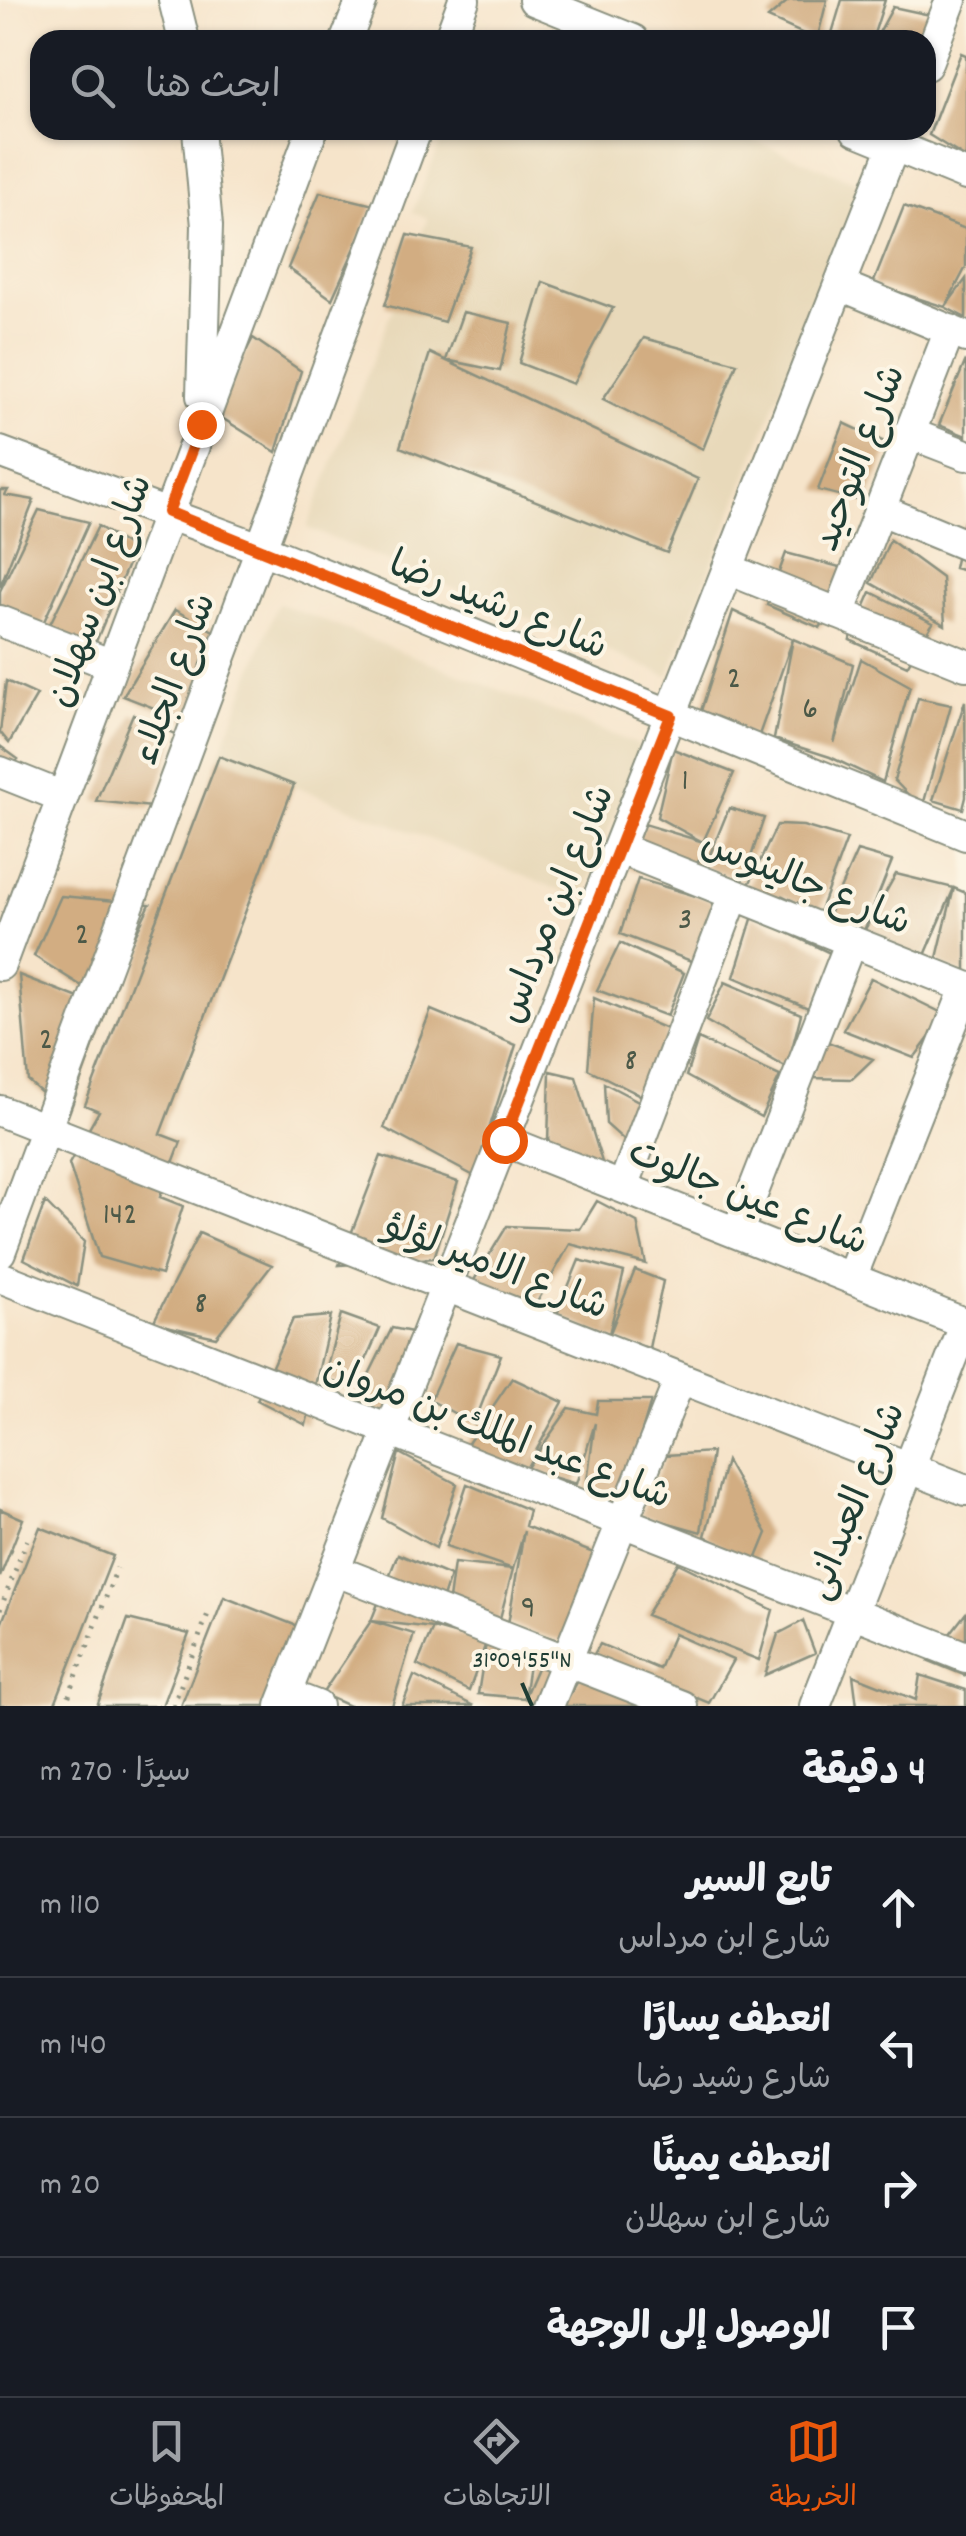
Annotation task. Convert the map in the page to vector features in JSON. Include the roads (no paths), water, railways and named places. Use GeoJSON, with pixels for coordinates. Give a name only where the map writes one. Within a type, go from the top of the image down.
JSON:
{"type":"FeatureCollection","features":[{"type":"Feature","properties":{"kind":"street"},"geometry":{"type":"LineString","coordinates":[[174,0],[182,30]]}},
{"type":"Feature","properties":{"kind":"street"},"geometry":{"type":"LineString","coordinates":[[350,30],[362,0]]}},
{"type":"Feature","properties":{"kind":"street"},"geometry":{"type":"LineString","coordinates":[[453,30],[464,0]]}},
{"type":"Feature","properties":{"kind":"street"},"geometry":{"type":"LineString","coordinates":[[534,0],[608,30]]}},
{"type":"Feature","properties":{"kind":"street"},"geometry":{"type":"LineString","coordinates":[[936,44],[956,3]]}},
{"type":"Feature","properties":{"kind":"street"},"geometry":{"type":"LineString","coordinates":[[199,140],[207,226],[201,424]]}},
{"type":"Feature","properties":{"kind":"street","name":"شارع ابن سهلان"},"geometry":{"type":"LineString","coordinates":[[0,966],[7,926],[63,797],[308,140]]}},
{"type":"Feature","properties":{"kind":"street","name":"شارع الجلاء"},"geometry":{"type":"LineString","coordinates":[[0,1252],[412,140]]}},
{"type":"Feature","properties":{"kind":"street","name":"شارع ابن مرداس"},"geometry":{"type":"LineString","coordinates":[[283,1700],[896,140]]}},
{"type":"Feature","properties":{"kind":"street"},"geometry":{"type":"LineString","coordinates":[[901,140],[966,174]]}},
{"type":"Feature","properties":{"kind":"street"},"geometry":{"type":"LineString","coordinates":[[840,285],[958,333]]}},
{"type":"Feature","properties":{"kind":"street","name":"شارع التوحيد"},"geometry":{"type":"LineString","coordinates":[[839,614],[909,433],[958,333]]}},
{"type":"Feature","properties":{"kind":"street"},"geometry":{"type":"LineString","coordinates":[[909,433],[966,455]]}},
{"type":"Feature","properties":{"kind":"street","name":"شارع رشيد رضا"},"geometry":{"type":"LineString","coordinates":[[0,452],[262,549],[966,835]]}},
{"type":"Feature","properties":{"kind":"street"},"geometry":{"type":"LineString","coordinates":[[880,509],[966,545]]}},
{"type":"Feature","properties":{"kind":"street"},"geometry":{"type":"LineString","coordinates":[[728,569],[966,665]]}},
{"type":"Feature","properties":{"kind":"street"},"geometry":{"type":"LineString","coordinates":[[0,621],[112,665]]}},
{"type":"Feature","properties":{"kind":"street"},"geometry":{"type":"LineString","coordinates":[[0,772],[63,797]]}},
{"type":"Feature","properties":{"kind":"street","name":"شارع جالينوس"},"geometry":{"type":"LineString","coordinates":[[618,848],[966,988]]}},
{"type":"Feature","properties":{"kind":"street"},"geometry":{"type":"LineString","coordinates":[[623,1187],[734,894]]}},
{"type":"Feature","properties":{"kind":"street"},"geometry":{"type":"LineString","coordinates":[[738,1233],[851,941]]}},
{"type":"Feature","properties":{"kind":"street"},"geometry":{"type":"LineString","coordinates":[[850,1278],[966,988]]}},
{"type":"Feature","properties":{"kind":"street","name":"شارع الامير لؤلؤ"},"geometry":{"type":"LineString","coordinates":[[0,1111],[966,1490]]}},
{"type":"Feature","properties":{"kind":"street","name":"شارع عين جالوت"},"geometry":{"type":"LineString","coordinates":[[504,1140],[966,1324]]}},
{"type":"Feature","properties":{"kind":"street","name":"شارع عبد الملك بن مروان"},"geometry":{"type":"LineString","coordinates":[[0,1277],[966,1657]]}},
{"type":"Feature","properties":{"kind":"street","name":"شارع العبدانى"},"geometry":{"type":"LineString","coordinates":[[815,1706],[966,1324]]}},
{"type":"Feature","properties":{"kind":"street"},"geometry":{"type":"LineString","coordinates":[[548,1706],[680,1378]]}},
{"type":"Feature","properties":{"kind":"street"},"geometry":{"type":"LineString","coordinates":[[334,1570],[682,1706]]}},
{"type":"Feature","properties":{"kind":"street"},"geometry":{"type":"LineString","coordinates":[[283,1700],[317,1706]]}}]}
